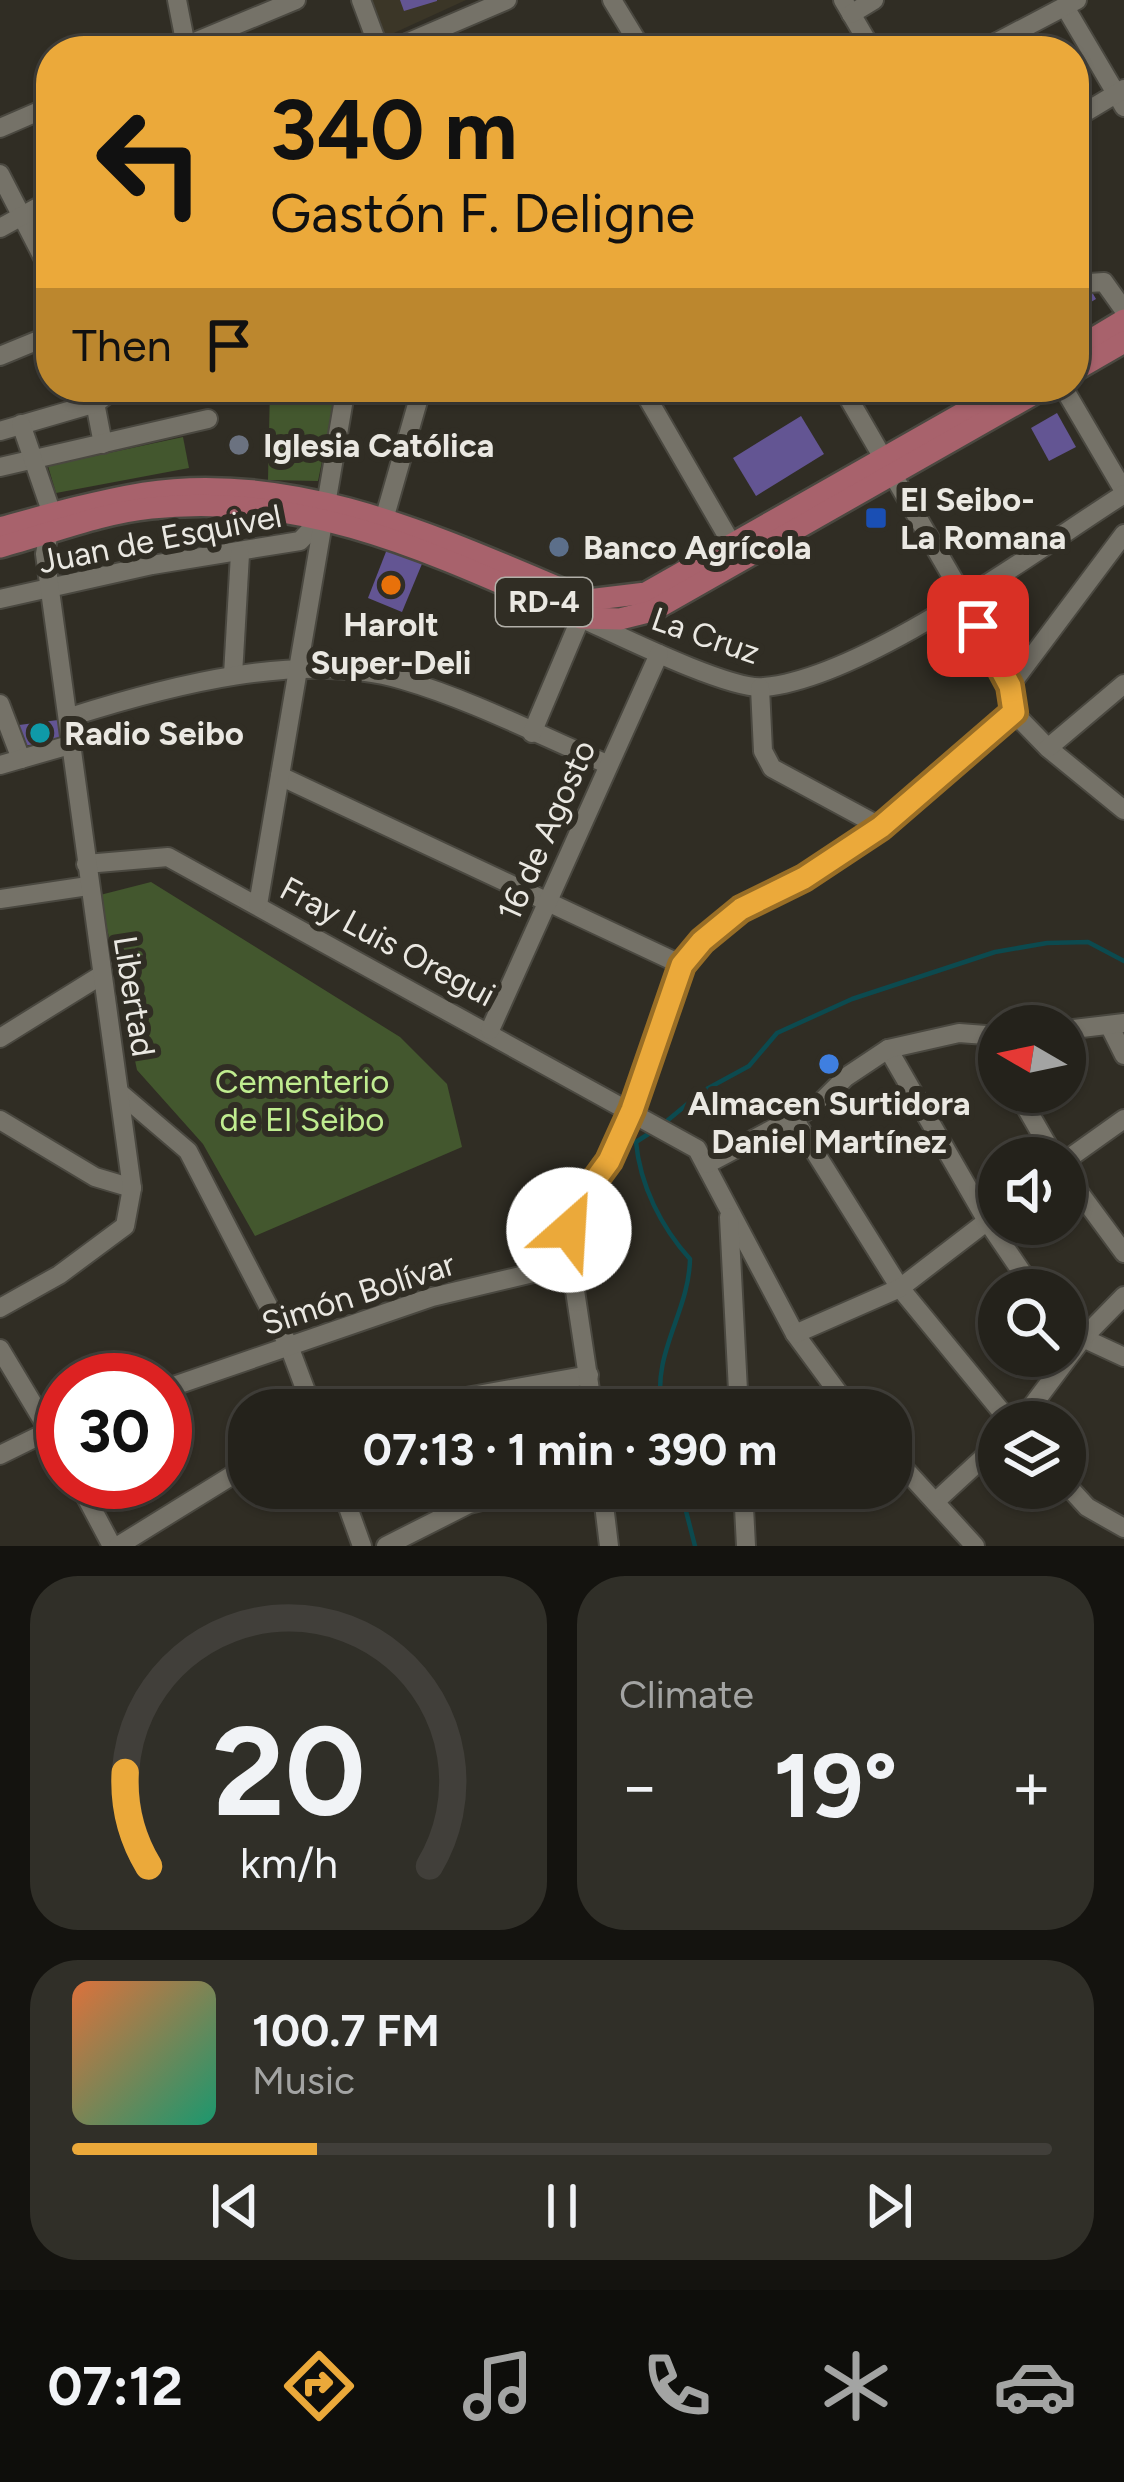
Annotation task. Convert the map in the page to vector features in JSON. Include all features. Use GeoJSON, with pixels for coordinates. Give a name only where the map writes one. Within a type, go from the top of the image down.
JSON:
{"type":"FeatureCollection","features":[{"type":"Feature","properties":{"kind":"main road"},"geometry":{"type":"LineString","coordinates":[[1089,341],[1124,320]]}},
{"type":"Feature","properties":{"kind":"main road"},"geometry":{"type":"LineString","coordinates":[[1089,363],[1124,343]]}},
{"type":"Feature","properties":{"kind":"main road","name":"RD-4"},"geometry":{"type":"LineString","coordinates":[[324,510],[620,619],[652,611],[986,402]]}},
{"type":"Feature","properties":{"kind":"main road","name":"RD-4"},"geometry":{"type":"LineString","coordinates":[[0,547],[50,524],[146,493],[180,491],[385,516],[585,609],[646,593],[1016,402]]}},
{"type":"Feature","properties":{"kind":"main road","name":"RD-4"},"geometry":{"type":"LineString","coordinates":[[0,528],[50,524]]}},
{"type":"Feature","properties":{"kind":"street"},"geometry":{"type":"LineString","coordinates":[[177,0],[181,36]]}},
{"type":"Feature","properties":{"kind":"street"},"geometry":{"type":"LineString","coordinates":[[212,36],[296,0]]}},
{"type":"Feature","properties":{"kind":"street"},"geometry":{"type":"LineString","coordinates":[[361,0],[377,36]]}},
{"type":"Feature","properties":{"kind":"street"},"geometry":{"type":"LineString","coordinates":[[420,36],[507,0]]}},
{"type":"Feature","properties":{"kind":"street"},"geometry":{"type":"LineString","coordinates":[[613,0],[634,36]]}},
{"type":"Feature","properties":{"kind":"street"},"geometry":{"type":"LineString","coordinates":[[864,36],[847,7],[874,0]]}},
{"type":"Feature","properties":{"kind":"street"},"geometry":{"type":"LineString","coordinates":[[1008,36],[1071,3],[1089,36]]}},
{"type":"Feature","properties":{"kind":"street"},"geometry":{"type":"LineString","coordinates":[[1089,36],[1122,97],[1089,112]]}},
{"type":"Feature","properties":{"kind":"street"},"geometry":{"type":"LineString","coordinates":[[0,128],[36,112]]}},
{"type":"Feature","properties":{"kind":"street"},"geometry":{"type":"LineString","coordinates":[[0,174],[36,242]]}},
{"type":"Feature","properties":{"kind":"street"},"geometry":{"type":"LineString","coordinates":[[0,228],[36,207]]}},
{"type":"Feature","properties":{"kind":"street"},"geometry":{"type":"LineString","coordinates":[[1089,283],[1105,283],[1124,310]]}},
{"type":"Feature","properties":{"kind":"street"},"geometry":{"type":"LineString","coordinates":[[0,356],[36,341]]}},
{"type":"Feature","properties":{"kind":"street"},"geometry":{"type":"LineString","coordinates":[[0,431],[76,402]]}},
{"type":"Feature","properties":{"kind":"street"},"geometry":{"type":"LineString","coordinates":[[94,402],[103,444]]}},
{"type":"Feature","properties":{"kind":"street"},"geometry":{"type":"LineString","coordinates":[[258,905],[343,402]]}},
{"type":"Feature","properties":{"kind":"street"},"geometry":{"type":"LineString","coordinates":[[385,516],[418,402]]}},
{"type":"Feature","properties":{"kind":"street"},"geometry":{"type":"LineString","coordinates":[[650,402],[733,546]]}},
{"type":"Feature","properties":{"kind":"street"},"geometry":{"type":"LineString","coordinates":[[851,402],[963,596],[1010,686],[1014,712],[1048,748],[1124,810]]}},
{"type":"Feature","properties":{"kind":"street"},"geometry":{"type":"LineString","coordinates":[[1072,402],[1124,492]]}},
{"type":"Feature","properties":{"kind":"street"},"geometry":{"type":"LineString","coordinates":[[0,467],[208,419]]}},
{"type":"Feature","properties":{"kind":"street","name":"Libertad"},"geometry":{"type":"LineString","coordinates":[[21,424],[37,456],[50,524],[50,591],[70,717],[100,976],[120,1093],[188,1151],[289,1346],[305,1389]]}},
{"type":"Feature","properties":{"kind":"street","name":"La Cruz"},"geometry":{"type":"LineString","coordinates":[[585,609],[659,654],[760,688],[839,668],[963,596],[1124,492]]}},
{"type":"Feature","properties":{"kind":"street","name":"Juan de Esquivel"},"geometry":{"type":"LineString","coordinates":[[0,599],[152,565],[300,541],[324,510]]}},
{"type":"Feature","properties":{"kind":"street"},"geometry":{"type":"LineString","coordinates":[[1010,686],[1124,534]]}},
{"type":"Feature","properties":{"kind":"street"},"geometry":{"type":"LineString","coordinates":[[233,676],[240,554]]}},
{"type":"Feature","properties":{"kind":"street"},"geometry":{"type":"LineString","coordinates":[[532,733],[585,609]]}},
{"type":"Feature","properties":{"kind":"street","name":"16 de Agosto"},"geometry":{"type":"LineString","coordinates":[[490,1030],[659,654]]}},
{"type":"Feature","properties":{"kind":"street"},"geometry":{"type":"LineString","coordinates":[[70,717],[146,693],[233,676],[300,670],[401,679],[607,764]]}},
{"type":"Feature","properties":{"kind":"street"},"geometry":{"type":"LineString","coordinates":[[1048,748],[1124,684]]}},
{"type":"Feature","properties":{"kind":"street"},"geometry":{"type":"LineString","coordinates":[[760,688],[764,751],[772,768],[881,827]]}},
{"type":"Feature","properties":{"kind":"street"},"geometry":{"type":"LineString","coordinates":[[0,704],[21,759]]}},
{"type":"Feature","properties":{"kind":"street"},"geometry":{"type":"LineString","coordinates":[[591,1389],[572,1264],[571,1213],[641,1115],[682,965],[741,909],[804,878],[881,827],[1014,712]]}},
{"type":"Feature","properties":{"kind":"street"},"geometry":{"type":"LineString","coordinates":[[0,765],[73,743]]}},
{"type":"Feature","properties":{"kind":"street"},"geometry":{"type":"LineString","coordinates":[[280,776],[546,906],[682,965]]}},
{"type":"Feature","properties":{"kind":"street","name":"Fray Luis Oregui"},"geometry":{"type":"LineString","coordinates":[[86,864],[168,857],[490,1030],[641,1115],[702,1156]]}},
{"type":"Feature","properties":{"kind":"street"},"geometry":{"type":"LineString","coordinates":[[0,899],[88,886]]}},
{"type":"Feature","properties":{"kind":"street"},"geometry":{"type":"LineString","coordinates":[[0,1038],[100,976]]}},
{"type":"Feature","properties":{"kind":"street"},"geometry":{"type":"LineString","coordinates":[[1086,1028],[1117,1025],[1124,1055]]}},
{"type":"Feature","properties":{"kind":"street"},"geometry":{"type":"LineString","coordinates":[[835,1389],[794,1334],[702,1156],[818,1105],[846,1077],[888,1049],[958,1033],[978,1035]]}},
{"type":"Feature","properties":{"kind":"street"},"geometry":{"type":"LineString","coordinates":[[888,1049],[978,1192]]}},
{"type":"Feature","properties":{"kind":"street"},"geometry":{"type":"LineString","coordinates":[[0,1308],[59,1275],[125,1226],[132,1188],[120,1093]]}},
{"type":"Feature","properties":{"kind":"street"},"geometry":{"type":"LineString","coordinates":[[794,1118],[900,1288],[993,1401]]}},
{"type":"Feature","properties":{"kind":"street"},"geometry":{"type":"LineString","coordinates":[[0,1120],[95,1178],[132,1188]]}},
{"type":"Feature","properties":{"kind":"street"},"geometry":{"type":"LineString","coordinates":[[1086,1146],[1124,1120]]}},
{"type":"Feature","properties":{"kind":"street"},"geometry":{"type":"LineString","coordinates":[[1086,1201],[1124,1253]]}},
{"type":"Feature","properties":{"kind":"street"},"geometry":{"type":"LineString","coordinates":[[728,1206],[738,1389]]}},
{"type":"Feature","properties":{"kind":"street"},"geometry":{"type":"LineString","coordinates":[[794,1334],[900,1288],[978,1228]]}},
{"type":"Feature","properties":{"kind":"street","name":"Simón Bolívar"},"geometry":{"type":"LineString","coordinates":[[192,1380],[432,1297],[572,1264]]}},
{"type":"Feature","properties":{"kind":"street"},"geometry":{"type":"LineString","coordinates":[[1086,1335],[1124,1296]]}},
{"type":"Feature","properties":{"kind":"street"},"geometry":{"type":"LineString","coordinates":[[1086,1339],[1124,1357]]}},
{"type":"Feature","properties":{"kind":"street"},"geometry":{"type":"LineString","coordinates":[[0,1349],[36,1399]]}},
{"type":"Feature","properties":{"kind":"street"},"geometry":{"type":"LineString","coordinates":[[511,1389],[589,1375]]}},
{"type":"Feature","properties":{"kind":"street"},"geometry":{"type":"LineString","coordinates":[[0,1455],[36,1437]]}},
{"type":"Feature","properties":{"kind":"street"},"geometry":{"type":"LineString","coordinates":[[934,1502],[978,1462]]}},
{"type":"Feature","properties":{"kind":"street"},"geometry":{"type":"LineString","coordinates":[[912,1477],[975,1546]]}},
{"type":"Feature","properties":{"kind":"street"},"geometry":{"type":"LineString","coordinates":[[94,1509],[115,1546],[228,1478]]}},
{"type":"Feature","properties":{"kind":"street"},"geometry":{"type":"LineString","coordinates":[[1086,1506],[1124,1528]]}},
{"type":"Feature","properties":{"kind":"street"},"geometry":{"type":"LineString","coordinates":[[349,1509],[362,1546]]}},
{"type":"Feature","properties":{"kind":"street"},"geometry":{"type":"LineString","coordinates":[[386,1546],[460,1509]]}},
{"type":"Feature","properties":{"kind":"street"},"geometry":{"type":"LineString","coordinates":[[605,1509],[609,1546]]}},
{"type":"Feature","properties":{"kind":"street"},"geometry":{"type":"LineString","coordinates":[[744,1509],[746,1546]]}},
{"type":"Feature","properties":{"kind":"shaded area"},"geometry":{"type":"Polygon","coordinates":[[[371,0],[466,0],[387,36],[382,36],[371,0]]]}},
{"type":"Feature","properties":{"kind":"green space"},"geometry":{"type":"Polygon","coordinates":[[[270,402],[334,402],[318,481],[268,480],[270,402]]]}},
{"type":"Feature","properties":{"kind":"green space"},"geometry":{"type":"Polygon","coordinates":[[[183,437],[189,468],[56,493],[48,466],[183,437]]]}},
{"type":"Feature","properties":{"kind":"green space","name":"Cementerio de El Seibo"},"geometry":{"type":"Polygon","coordinates":[[[151,882],[400,1037],[447,1084],[462,1147],[255,1236],[203,1144],[137,1070],[100,895],[151,882]]]}},
{"type":"Feature","properties":{"kind":"building"},"geometry":{"type":"Polygon","coordinates":[[[400,0],[437,0],[437,1],[404,11],[400,0]]]}},
{"type":"Feature","properties":{"kind":"building"},"geometry":{"type":"Polygon","coordinates":[[[1057,413],[1076,447],[1049,461],[1031,428],[1057,413]]]}},
{"type":"Feature","properties":{"kind":"building"},"geometry":{"type":"Polygon","coordinates":[[[801,416],[824,454],[756,496],[733,458],[801,416]]]}},
{"type":"Feature","properties":{"kind":"building"},"geometry":{"type":"Polygon","coordinates":[[[389,544],[424,559],[402,612],[368,598],[389,544]]]}},
{"type":"Feature","properties":{"kind":"building","name":"Radio Seibo"},"geometry":{"type":"Polygon","coordinates":[[[58,720],[61,741],[21,746],[19,725],[58,720]]]}},
{"type":"Feature","properties":{"kind":"waterway"},"geometry":{"type":"LineString","coordinates":[[662,1125],[703,1091],[749,1066],[777,1033],[852,999],[995,952],[1047,943],[1088,942],[1124,961]]}},
{"type":"Feature","properties":{"kind":"waterway"},"geometry":{"type":"LineString","coordinates":[[653,1131],[636,1142],[642,1174],[661,1219],[690,1259],[660,1389]]}},
{"type":"Feature","properties":{"kind":"waterway"},"geometry":{"type":"LineString","coordinates":[[685,1509],[695,1546]]}},
{"type":"Feature","properties":{"kind":"place","name":"Iglesia Católica"},"geometry":{"type":"Point","coordinates":[239,445]}},
{"type":"Feature","properties":{"kind":"place","name":"El Seibo- La Romana"},"geometry":{"type":"Point","coordinates":[876,518]}},
{"type":"Feature","properties":{"kind":"place","name":"Banco Agrícola"},"geometry":{"type":"Point","coordinates":[559,547]}},
{"type":"Feature","properties":{"kind":"place","name":"Harolt Super-Deli"},"geometry":{"type":"Point","coordinates":[391,585]}},
{"type":"Feature","properties":{"kind":"place","name":"Radio Seibo"},"geometry":{"type":"Point","coordinates":[40,733]}},
{"type":"Feature","properties":{"kind":"place","name":"Almacen Surtidora Daniel Martínez"},"geometry":{"type":"Point","coordinates":[829,1064]}},
{"type":"Feature","properties":{"kind":"route"},"geometry":{"type":"LineString","coordinates":[[569,1230],[571,1213],[609,1161],[632,1110],[682,965],[702,941],[741,909],[804,878],[881,827],[1014,712],[1010,686],[978,626]]}}]}
